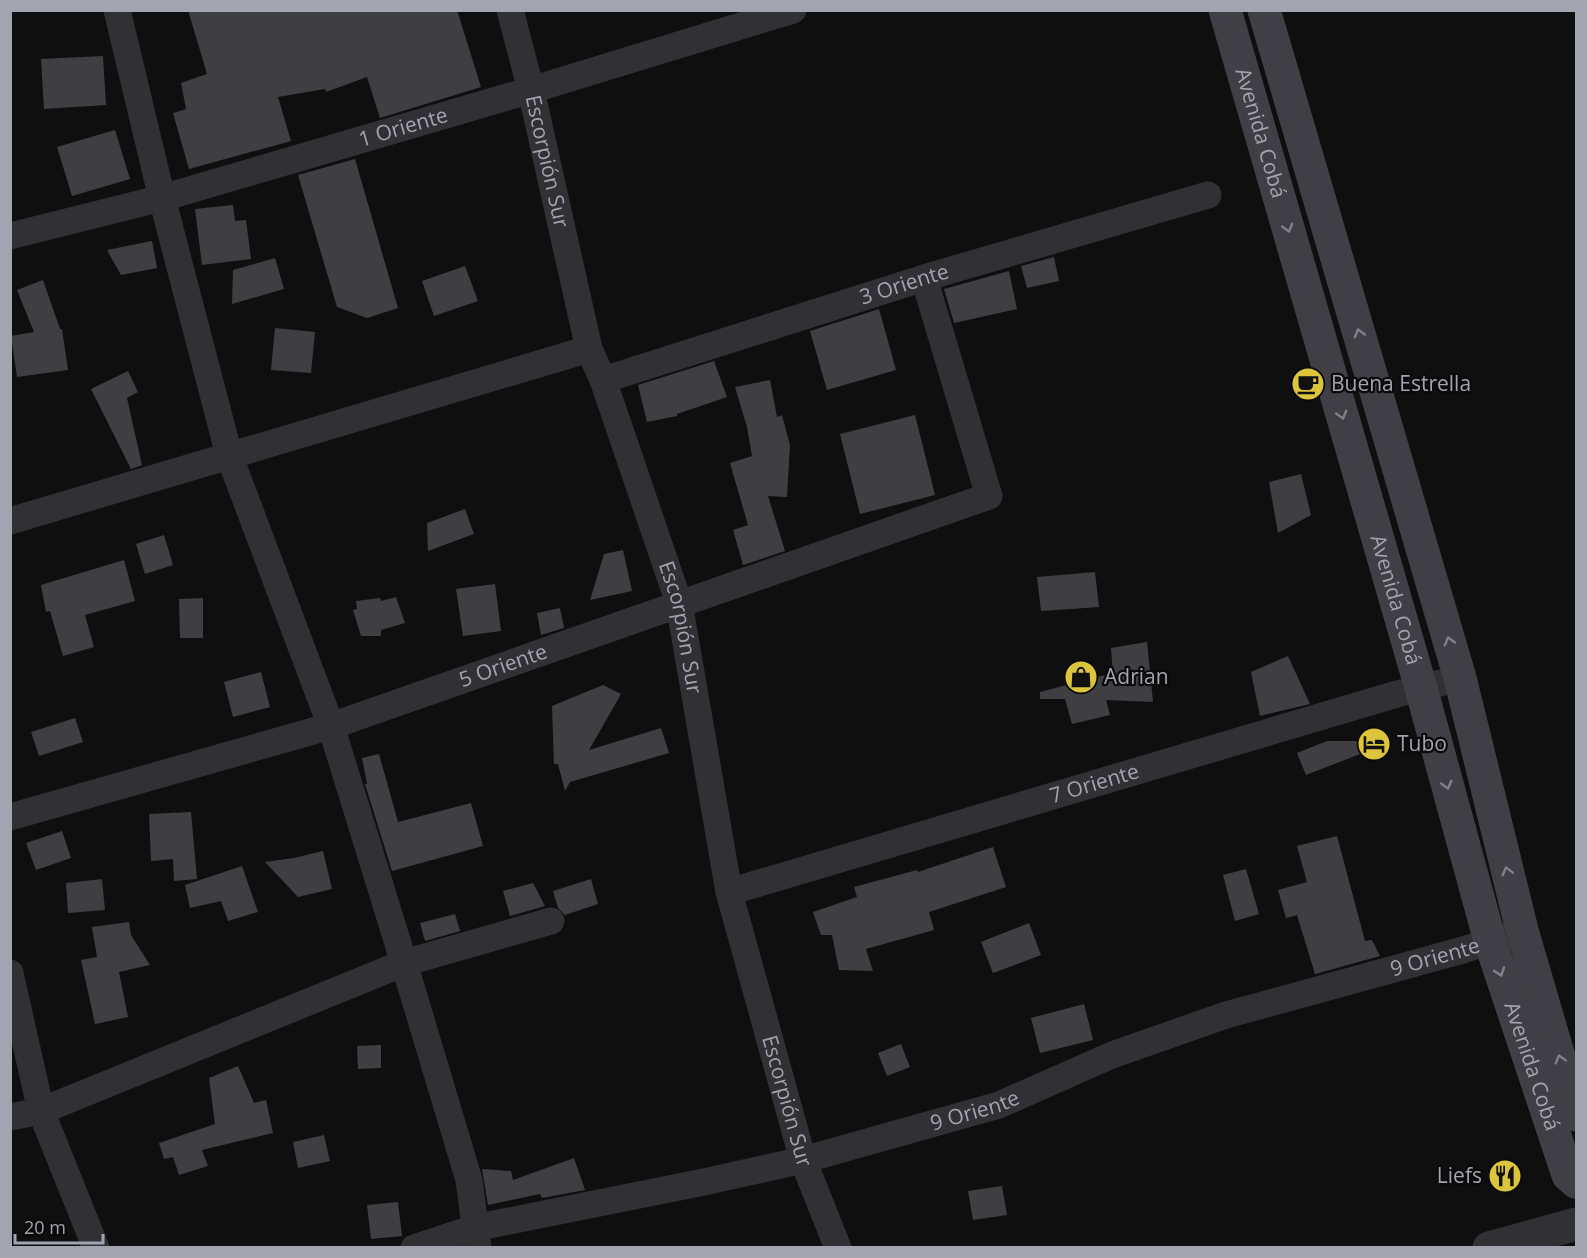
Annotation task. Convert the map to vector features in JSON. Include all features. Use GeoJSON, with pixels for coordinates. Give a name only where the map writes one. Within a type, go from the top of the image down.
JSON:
{"type":"FeatureCollection","features":[{"type":"Feature","properties":{"kind":"main road","name":"Avenida Cobá"},"geometry":{"type":"LineString","coordinates":[[1225,10],[1421,688],[1490,941],[1568,1175],[1576,1182]]}},
{"type":"Feature","properties":{"kind":"main road","name":"Avenida Cobá"},"geometry":{"type":"LineString","coordinates":[[1264,10],[1460,678],[1522,930],[1576,1115]]}},
{"type":"Feature","properties":{"kind":"street"},"geometry":{"type":"LineString","coordinates":[[117,10],[162,198],[229,456],[331,726],[468,1180],[476,1238]]}},
{"type":"Feature","properties":{"kind":"street","name":"Escorpión Sur"},"geometry":{"type":"LineString","coordinates":[[510,10],[531,90],[589,349],[603,380],[679,603],[729,892],[803,1160],[838,1248]]}},
{"type":"Feature","properties":{"kind":"street","name":"1 Oriente"},"geometry":{"type":"LineString","coordinates":[[10,236],[162,198],[531,90],[793,10]]}},
{"type":"Feature","properties":{"kind":"street","name":"3 Oriente"},"geometry":{"type":"LineString","coordinates":[[603,380],[924,278],[1208,195]]}},
{"type":"Feature","properties":{"kind":"street","name":"5 Oriente"},"geometry":{"type":"LineString","coordinates":[[10,817],[331,726],[989,496],[924,278]]}},
{"type":"Feature","properties":{"kind":"street"},"geometry":{"type":"LineString","coordinates":[[10,521],[589,349]]}},
{"type":"Feature","properties":{"kind":"street","name":"7 Oriente"},"geometry":{"type":"LineString","coordinates":[[729,892],[1460,678]]}},
{"type":"Feature","properties":{"kind":"street"},"geometry":{"type":"LineString","coordinates":[[10,1117],[41,1111],[404,963],[551,921]]}},
{"type":"Feature","properties":{"kind":"street","name":"9 Oriente"},"geometry":{"type":"LineString","coordinates":[[414,1248],[476,1238],[803,1160],[999,1105],[1112,1055],[1226,1015],[1451,953],[1522,930]]}},
{"type":"Feature","properties":{"kind":"street"},"geometry":{"type":"LineString","coordinates":[[10,973],[41,1111],[96,1248]]}},
{"type":"Feature","properties":{"kind":"street"},"geometry":{"type":"LineString","coordinates":[[1489,1248],[1576,1224]]}},
{"type":"Feature","properties":{"kind":"building"},"geometry":{"type":"Polygon","coordinates":[[[188,10],[457,10],[481,87],[380,118],[367,77],[326,92],[325,89],[278,97],[291,141],[189,169],[173,113],[186,109],[181,83],[207,74],[188,10]]]}},
{"type":"Feature","properties":{"kind":"building"},"geometry":{"type":"Polygon","coordinates":[[[103,56],[106,105],[44,109],[41,59],[103,56]]]}},
{"type":"Feature","properties":{"kind":"building"},"geometry":{"type":"Polygon","coordinates":[[[115,130],[130,179],[72,196],[57,147],[115,130]]]}},
{"type":"Feature","properties":{"kind":"building"},"geometry":{"type":"Polygon","coordinates":[[[355,159],[398,308],[367,318],[337,307],[298,175],[355,159]]]}},
{"type":"Feature","properties":{"kind":"building"},"geometry":{"type":"Polygon","coordinates":[[[233,205],[235,221],[246,220],[251,259],[202,265],[195,209],[233,205]]]}},
{"type":"Feature","properties":{"kind":"building"},"geometry":{"type":"Polygon","coordinates":[[[152,241],[157,268],[121,275],[107,250],[152,241]]]}},
{"type":"Feature","properties":{"kind":"building"},"geometry":{"type":"Polygon","coordinates":[[[1054,257],[1059,281],[1027,288],[1021,266],[1054,257]]]}},
{"type":"Feature","properties":{"kind":"building"},"geometry":{"type":"Polygon","coordinates":[[[275,258],[284,289],[232,304],[233,270],[275,258]]]}},
{"type":"Feature","properties":{"kind":"building"},"geometry":{"type":"Polygon","coordinates":[[[465,266],[478,301],[434,316],[422,281],[465,266]]]}},
{"type":"Feature","properties":{"kind":"building"},"geometry":{"type":"Polygon","coordinates":[[[1009,271],[1017,309],[954,323],[944,289],[1009,271]]]}},
{"type":"Feature","properties":{"kind":"building"},"geometry":{"type":"Polygon","coordinates":[[[43,280],[60,329],[62,329],[68,370],[17,377],[11,336],[34,332],[17,290],[43,280]]]}},
{"type":"Feature","properties":{"kind":"building"},"geometry":{"type":"Polygon","coordinates":[[[879,309],[896,370],[827,390],[810,331],[879,309]]]}},
{"type":"Feature","properties":{"kind":"building"},"geometry":{"type":"Polygon","coordinates":[[[275,328],[315,332],[311,373],[271,370],[275,328]]]}},
{"type":"Feature","properties":{"kind":"building"},"geometry":{"type":"Polygon","coordinates":[[[714,361],[727,397],[677,414],[677,416],[647,422],[638,385],[714,361]]]}},
{"type":"Feature","properties":{"kind":"building"},"geometry":{"type":"Polygon","coordinates":[[[128,371],[138,392],[127,398],[142,465],[131,469],[91,389],[128,371]]]}},
{"type":"Feature","properties":{"kind":"building"},"geometry":{"type":"Polygon","coordinates":[[[770,380],[777,417],[782,415],[790,445],[787,497],[768,496],[785,551],[743,565],[733,530],[748,525],[730,463],[752,456],[747,427],[735,387],[770,380]]]}},
{"type":"Feature","properties":{"kind":"building"},"geometry":{"type":"Polygon","coordinates":[[[915,415],[935,495],[860,514],[840,434],[915,415]]]}},
{"type":"Feature","properties":{"kind":"building"},"geometry":{"type":"Polygon","coordinates":[[[1301,474],[1311,515],[1278,533],[1269,482],[1301,474]]]}},
{"type":"Feature","properties":{"kind":"building"},"geometry":{"type":"Polygon","coordinates":[[[465,509],[474,534],[428,551],[427,523],[465,509]]]}},
{"type":"Feature","properties":{"kind":"building"},"geometry":{"type":"Polygon","coordinates":[[[164,535],[173,565],[145,574],[136,544],[164,535]]]}},
{"type":"Feature","properties":{"kind":"building"},"geometry":{"type":"Polygon","coordinates":[[[623,550],[632,591],[590,600],[604,554],[623,550]]]}},
{"type":"Feature","properties":{"kind":"building"},"geometry":{"type":"Polygon","coordinates":[[[124,560],[135,601],[85,615],[94,647],[63,656],[50,611],[46,612],[41,585],[124,560]]]}},
{"type":"Feature","properties":{"kind":"building"},"geometry":{"type":"Polygon","coordinates":[[[1095,572],[1099,607],[1041,611],[1037,577],[1095,572]]]}},
{"type":"Feature","properties":{"kind":"building"},"geometry":{"type":"Polygon","coordinates":[[[495,584],[501,631],[463,636],[456,589],[495,584]]]}},
{"type":"Feature","properties":{"kind":"building"},"geometry":{"type":"Polygon","coordinates":[[[396,597],[405,623],[381,630],[381,636],[361,636],[353,610],[357,609],[356,601],[380,598],[381,601],[396,597]]]}},
{"type":"Feature","properties":{"kind":"building"},"geometry":{"type":"Polygon","coordinates":[[[203,598],[203,638],[180,638],[179,599],[203,598]]]}},
{"type":"Feature","properties":{"kind":"building"},"geometry":{"type":"Polygon","coordinates":[[[560,608],[564,628],[541,635],[537,613],[560,608]]]}},
{"type":"Feature","properties":{"kind":"building"},"geometry":{"type":"Polygon","coordinates":[[[1147,642],[1153,702],[1106,700],[1110,715],[1072,724],[1065,699],[1040,699],[1040,692],[1113,673],[1111,648],[1147,642]]]}},
{"type":"Feature","properties":{"kind":"building"},"geometry":{"type":"Polygon","coordinates":[[[1288,656],[1310,704],[1260,716],[1251,672],[1288,656]]]}},
{"type":"Feature","properties":{"kind":"building"},"geometry":{"type":"Polygon","coordinates":[[[261,672],[270,707],[233,717],[224,682],[261,672]]]}},
{"type":"Feature","properties":{"kind":"building"},"geometry":{"type":"Polygon","coordinates":[[[603,685],[621,694],[589,750],[661,728],[669,753],[570,782],[565,791],[558,764],[554,764],[552,706],[603,685]]]}},
{"type":"Feature","properties":{"kind":"building"},"geometry":{"type":"Polygon","coordinates":[[[75,718],[83,742],[39,756],[31,732],[75,718]]]}},
{"type":"Feature","properties":{"kind":"building"},"geometry":{"type":"Polygon","coordinates":[[[1327,741],[1385,741],[1386,744],[1306,775],[1297,753],[1327,741]]]}},
{"type":"Feature","properties":{"kind":"building"},"geometry":{"type":"Polygon","coordinates":[[[379,754],[398,822],[471,803],[483,846],[392,871],[365,784],[367,784],[362,758],[379,754]]]}},
{"type":"Feature","properties":{"kind":"building"},"geometry":{"type":"Polygon","coordinates":[[[191,812],[197,879],[174,881],[173,859],[151,861],[149,814],[191,812]]]}},
{"type":"Feature","properties":{"kind":"building"},"geometry":{"type":"Polygon","coordinates":[[[62,831],[71,858],[36,870],[26,843],[62,831]]]}},
{"type":"Feature","properties":{"kind":"building"},"geometry":{"type":"Polygon","coordinates":[[[1337,836],[1365,941],[1372,940],[1380,956],[1315,974],[1297,915],[1286,918],[1278,890],[1307,882],[1297,846],[1337,836]]]}},
{"type":"Feature","properties":{"kind":"building"},"geometry":{"type":"Polygon","coordinates":[[[993,847],[1006,887],[929,912],[934,930],[866,949],[873,971],[839,970],[832,935],[821,935],[813,912],[857,897],[854,887],[917,870],[918,872],[993,847]]]}},
{"type":"Feature","properties":{"kind":"building"},"geometry":{"type":"Polygon","coordinates":[[[323,851],[332,889],[298,897],[265,862],[294,858],[323,851]]]}},
{"type":"Feature","properties":{"kind":"building"},"geometry":{"type":"Polygon","coordinates":[[[242,866],[258,912],[228,921],[221,901],[190,908],[185,885],[242,866]]]}},
{"type":"Feature","properties":{"kind":"building"},"geometry":{"type":"Polygon","coordinates":[[[1246,869],[1259,914],[1235,921],[1223,875],[1246,869]]]}},
{"type":"Feature","properties":{"kind":"building"},"geometry":{"type":"Polygon","coordinates":[[[102,879],[105,910],[68,913],[66,883],[102,879]]]}},
{"type":"Feature","properties":{"kind":"building"},"geometry":{"type":"Polygon","coordinates":[[[591,879],[598,904],[565,915],[558,908],[553,891],[591,879]]]}},
{"type":"Feature","properties":{"kind":"building"},"geometry":{"type":"Polygon","coordinates":[[[533,883],[545,906],[510,916],[503,891],[533,883]]]}},
{"type":"Feature","properties":{"kind":"building"},"geometry":{"type":"Polygon","coordinates":[[[455,914],[460,931],[425,941],[420,923],[455,914]]]}},
{"type":"Feature","properties":{"kind":"building"},"geometry":{"type":"Polygon","coordinates":[[[129,922],[131,935],[150,965],[119,972],[128,1017],[95,1024],[81,960],[97,957],[92,927],[129,922]]]}},
{"type":"Feature","properties":{"kind":"building"},"geometry":{"type":"Polygon","coordinates":[[[1029,923],[1041,955],[993,973],[981,942],[1029,923]]]}},
{"type":"Feature","properties":{"kind":"building"},"geometry":{"type":"Polygon","coordinates":[[[1084,1004],[1093,1040],[1040,1053],[1031,1018],[1084,1004]]]}},
{"type":"Feature","properties":{"kind":"building"},"geometry":{"type":"Polygon","coordinates":[[[901,1044],[910,1067],[887,1076],[878,1053],[901,1044]]]}},
{"type":"Feature","properties":{"kind":"building"},"geometry":{"type":"Polygon","coordinates":[[[381,1045],[381,1068],[358,1069],[357,1046],[381,1045]]]}},
{"type":"Feature","properties":{"kind":"building"},"geometry":{"type":"Polygon","coordinates":[[[238,1066],[254,1103],[266,1100],[273,1133],[202,1150],[208,1166],[179,1175],[173,1157],[164,1159],[159,1143],[215,1124],[209,1078],[238,1066]]]}},
{"type":"Feature","properties":{"kind":"building"},"geometry":{"type":"Polygon","coordinates":[[[324,1135],[330,1161],[298,1168],[293,1142],[324,1135]]]}},
{"type":"Feature","properties":{"kind":"building"},"geometry":{"type":"Polygon","coordinates":[[[574,1158],[585,1190],[542,1198],[540,1194],[488,1205],[482,1169],[511,1171],[513,1180],[574,1158]]]}},
{"type":"Feature","properties":{"kind":"building"},"geometry":{"type":"Polygon","coordinates":[[[1002,1186],[1007,1215],[973,1220],[968,1191],[1002,1186]]]}},
{"type":"Feature","properties":{"kind":"building"},"geometry":{"type":"Polygon","coordinates":[[[398,1202],[402,1236],[371,1239],[367,1205],[398,1202]]]}},
{"type":"Feature","properties":{"kind":"place","name":"Buena Estrella"},"geometry":{"type":"Point","coordinates":[1308,384]}},
{"type":"Feature","properties":{"kind":"place","name":"Adrian"},"geometry":{"type":"Point","coordinates":[1081,677]}},
{"type":"Feature","properties":{"kind":"place","name":"Tubo"},"geometry":{"type":"Point","coordinates":[1374,744]}},
{"type":"Feature","properties":{"kind":"place","name":"Liefs"},"geometry":{"type":"Point","coordinates":[1505,1176]}}]}
